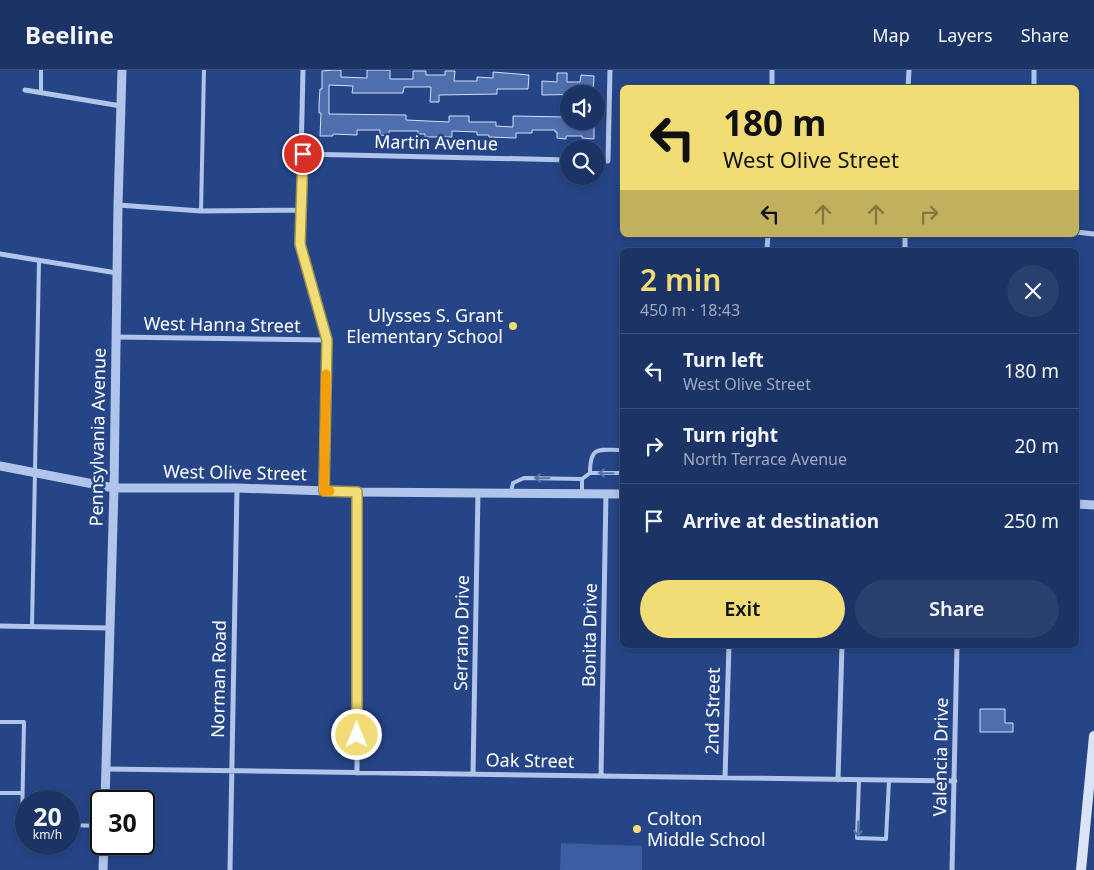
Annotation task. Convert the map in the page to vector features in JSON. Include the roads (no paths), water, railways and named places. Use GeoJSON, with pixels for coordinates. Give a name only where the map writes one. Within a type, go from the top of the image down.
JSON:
{"type":"FeatureCollection","features":[{"type":"Feature","properties":{"kind":"main road"},"geometry":{"type":"LineString","coordinates":[[1081,870],[1094,736]]}},
{"type":"Feature","properties":{"kind":"street"},"geometry":{"type":"LineString","coordinates":[[304,70],[300,244],[327,340],[324,491]]}},
{"type":"Feature","properties":{"kind":"street"},"geometry":{"type":"LineString","coordinates":[[605,161],[608,161],[610,70]]}},
{"type":"Feature","properties":{"kind":"street"},"geometry":{"type":"LineString","coordinates":[[772,70],[772,85]]}},
{"type":"Feature","properties":{"kind":"street"},"geometry":{"type":"LineString","coordinates":[[908,85],[909,70]]}},
{"type":"Feature","properties":{"kind":"street"},"geometry":{"type":"LineString","coordinates":[[1034,70],[1034,85]]}},
{"type":"Feature","properties":{"kind":"street","name":"Pennsylvania Avenue"},"geometry":{"type":"LineString","coordinates":[[105,790],[114,488],[122,71]]}},
{"type":"Feature","properties":{"kind":"street"},"geometry":{"type":"LineString","coordinates":[[25,90],[121,106]]}},
{"type":"Feature","properties":{"kind":"street","name":"Martin Avenue"},"geometry":{"type":"LineString","coordinates":[[303,154],[560,160]]}},
{"type":"Feature","properties":{"kind":"street"},"geometry":{"type":"LineString","coordinates":[[118,205],[201,211],[301,210]]}},
{"type":"Feature","properties":{"kind":"street"},"geometry":{"type":"LineString","coordinates":[[1079,232],[1094,234]]}},
{"type":"Feature","properties":{"kind":"street"},"geometry":{"type":"LineString","coordinates":[[0,254],[117,273]]}},
{"type":"Feature","properties":{"kind":"street","name":"West Hanna Street"},"geometry":{"type":"LineString","coordinates":[[116,337],[327,340]]}},
{"type":"Feature","properties":{"kind":"street","name":"West Olive Street"},"geometry":{"type":"LineString","coordinates":[[0,466],[114,488],[620,494]]}},
{"type":"Feature","properties":{"kind":"street","name":"Norman Road"},"geometry":{"type":"LineString","coordinates":[[230,870],[237,488]]}},
{"type":"Feature","properties":{"kind":"street"},"geometry":{"type":"LineString","coordinates":[[357,492],[357,773]]}},
{"type":"Feature","properties":{"kind":"street","name":"Serrano Drive"},"geometry":{"type":"LineString","coordinates":[[473,774],[478,492]]}},
{"type":"Feature","properties":{"kind":"street","name":"Bonita Drive"},"geometry":{"type":"LineString","coordinates":[[601,776],[606,493]]}},
{"type":"Feature","properties":{"kind":"street"},"geometry":{"type":"LineString","coordinates":[[1079,504],[1094,505]]}},
{"type":"Feature","properties":{"kind":"street"},"geometry":{"type":"LineString","coordinates":[[0,626],[109,628]]}},
{"type":"Feature","properties":{"kind":"street","name":"2nd Street"},"geometry":{"type":"LineString","coordinates":[[725,778],[729,648]]}},
{"type":"Feature","properties":{"kind":"street"},"geometry":{"type":"LineString","coordinates":[[838,780],[842,648]]}},
{"type":"Feature","properties":{"kind":"street","name":"Valencia Drive"},"geometry":{"type":"LineString","coordinates":[[952,870],[957,648]]}},
{"type":"Feature","properties":{"kind":"street","name":"Oak Street"},"geometry":{"type":"LineString","coordinates":[[105,769],[955,781]]}},
{"type":"Feature","properties":{"kind":"street"},"geometry":{"type":"LineString","coordinates":[[103,870],[104,855]]}},
{"type":"Feature","properties":{"kind":"lane"},"geometry":{"type":"LineString","coordinates":[[41,70],[41,92]]}},
{"type":"Feature","properties":{"kind":"lane"},"geometry":{"type":"LineString","coordinates":[[201,211],[204,70]]}},
{"type":"Feature","properties":{"kind":"lane"},"geometry":{"type":"LineString","coordinates":[[32,627],[40,260]]}},
{"type":"Feature","properties":{"kind":"lane"},"geometry":{"type":"LineString","coordinates":[[590,473],[590,458],[593,453],[600,450],[620,450]]}},
{"type":"Feature","properties":{"kind":"lane"},"geometry":{"type":"LineString","coordinates":[[511,492],[514,483],[524,478],[582,479],[590,473],[620,474]]}},
{"type":"Feature","properties":{"kind":"lane"},"geometry":{"type":"LineString","coordinates":[[582,479],[582,493]]}},
{"type":"Feature","properties":{"kind":"lane"},"geometry":{"type":"LineString","coordinates":[[0,722],[24,722],[22,790]]}},
{"type":"Feature","properties":{"kind":"lane"},"geometry":{"type":"LineString","coordinates":[[859,780],[857,838],[886,839],[889,780]]}},
{"type":"Feature","properties":{"kind":"lane"},"geometry":{"type":"LineString","coordinates":[[0,793],[15,793]]}},
{"type":"Feature","properties":{"kind":"place","name":"Ulysses S. Grant Elementary School"},"geometry":{"type":"Point","coordinates":[513,326]}},
{"type":"Feature","properties":{"kind":"place","name":"Colton Middle School"},"geometry":{"type":"Point","coordinates":[637,829]}}]}
